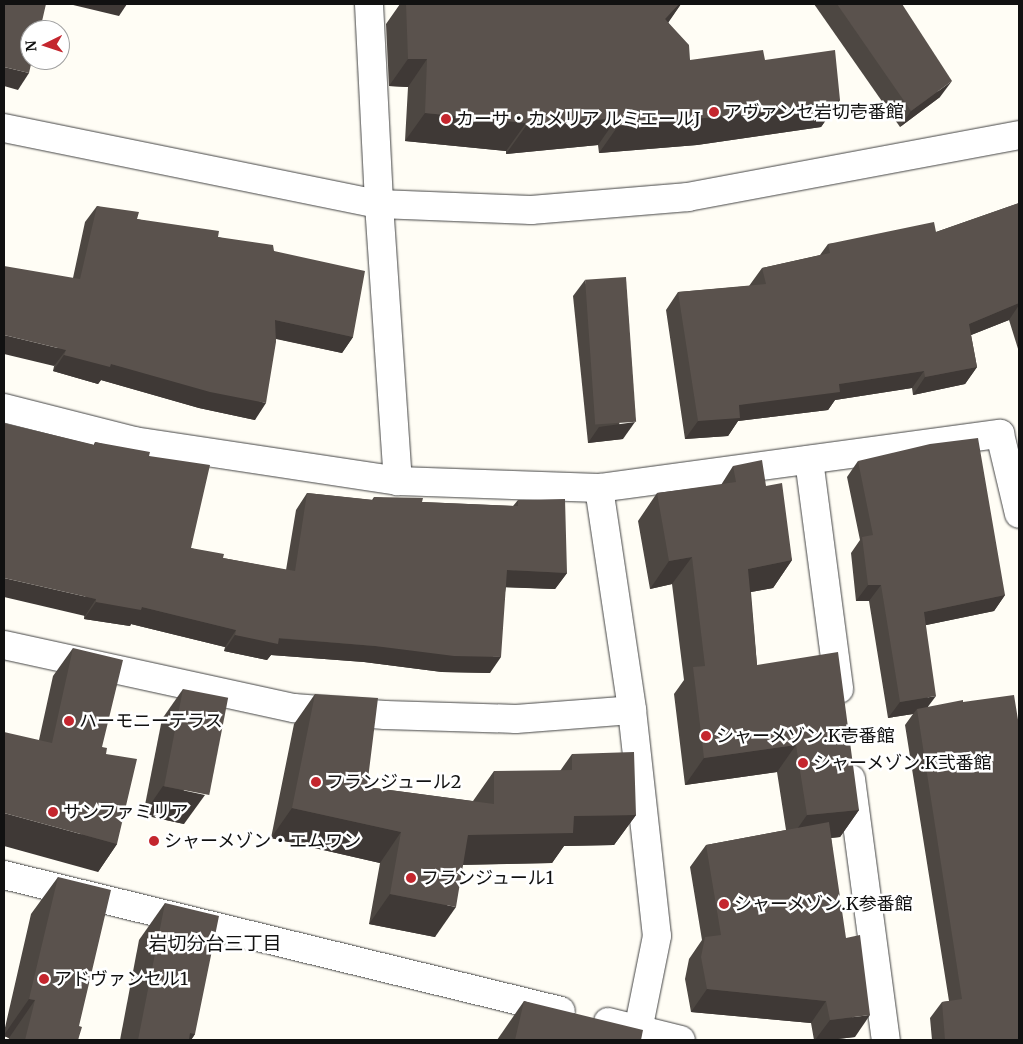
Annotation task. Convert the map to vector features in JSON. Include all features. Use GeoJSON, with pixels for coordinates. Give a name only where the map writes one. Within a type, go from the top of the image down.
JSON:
{"type":"FeatureCollection","features":[{"type":"Feature","properties":{"kind":"street"},"geometry":{"type":"LineString","coordinates":[[369,4],[379,204],[398,481]]}},
{"type":"Feature","properties":{"kind":"street"},"geometry":{"type":"LineString","coordinates":[[4,128],[379,204],[531,210],[688,196],[1019,135]]}},
{"type":"Feature","properties":{"kind":"street"},"geometry":{"type":"LineString","coordinates":[[4,408],[134,440],[398,481],[599,488],[1000,434],[1019,514]]}},
{"type":"Feature","properties":{"kind":"street"},"geometry":{"type":"LineString","coordinates":[[809,460],[843,716]]}},
{"type":"Feature","properties":{"kind":"street"},"geometry":{"type":"LineString","coordinates":[[599,488],[632,710],[657,936],[637,1035]]}},
{"type":"Feature","properties":{"kind":"street"},"geometry":{"type":"LineString","coordinates":[[4,645],[294,708],[385,715],[516,719],[632,710]]}},
{"type":"Feature","properties":{"kind":"street"},"geometry":{"type":"LineString","coordinates":[[848,755],[886,1040]]}},
{"type":"Feature","properties":{"kind":"street"},"geometry":{"type":"LineString","coordinates":[[4,875],[637,1035],[681,1040]]}},
{"type":"Feature","properties":{"kind":"building"},"geometry":{"type":"Polygon","coordinates":[[[4,4],[46,4],[42,20],[20,20],[20,70],[30,70],[29,73],[4,67],[4,4]]]}},
{"type":"Feature","properties":{"kind":"building"},"geometry":{"type":"Polygon","coordinates":[[[406,4],[679,4],[665,19],[689,45],[690,60],[763,50],[765,60],[835,50],[840,100],[716,117],[618,126],[617,118],[526,126],[526,123],[425,113],[427,59],[408,59],[406,4]]]}},
{"type":"Feature","properties":{"kind":"building"},"geometry":{"type":"Polygon","coordinates":[[[837,4],[902,4],[952,81],[911,111],[837,4]]]}},
{"type":"Feature","properties":{"kind":"building"},"geometry":{"type":"Polygon","coordinates":[[[1019,203],[1019,303],[969,324],[977,367],[925,377],[924,371],[839,384],[840,392],[739,405],[740,418],[698,421],[678,292],[766,284],[762,268],[830,253],[828,244],[934,222],[936,232],[1019,203]]]}},
{"type":"Feature","properties":{"kind":"building"},"geometry":{"type":"Polygon","coordinates":[[[97,206],[139,212],[137,219],[219,231],[218,237],[273,245],[274,251],[365,271],[353,337],[275,320],[276,342],[266,403],[210,392],[111,364],[110,367],[64,355],[66,350],[4,335],[4,266],[80,279],[97,206]]]}},
{"type":"Feature","properties":{"kind":"building"},"geometry":{"type":"Polygon","coordinates":[[[626,277],[636,422],[595,425],[585,280],[626,277]]]}},
{"type":"Feature","properties":{"kind":"building"},"geometry":{"type":"Polygon","coordinates":[[[4,423],[95,445],[95,442],[150,452],[149,456],[210,465],[191,548],[224,554],[223,558],[295,571],[307,493],[374,500],[374,497],[423,498],[422,502],[518,506],[518,500],[565,499],[567,573],[507,570],[501,657],[454,656],[375,646],[279,638],[278,644],[235,635],[236,630],[142,607],[141,610],[96,602],[96,599],[4,578],[4,423]]]}},
{"type":"Feature","properties":{"kind":"building"},"geometry":{"type":"Polygon","coordinates":[[[978,438],[1005,595],[924,612],[936,696],[900,702],[881,585],[868,585],[862,537],[873,535],[858,461],[930,444],[978,438]]]}},
{"type":"Feature","properties":{"kind":"building"},"geometry":{"type":"Polygon","coordinates":[[[762,460],[766,486],[782,483],[792,560],[748,569],[757,665],[838,652],[859,810],[807,815],[796,745],[704,758],[693,667],[705,666],[692,557],[669,561],[657,493],[736,482],[733,466],[762,460]]]}},
{"type":"Feature","properties":{"kind":"building"},"geometry":{"type":"Polygon","coordinates":[[[73,648],[123,660],[102,747],[107,748],[106,754],[137,759],[117,844],[4,813],[4,732],[52,743],[73,648]]]}},
{"type":"Feature","properties":{"kind":"building"},"geometry":{"type":"Polygon","coordinates":[[[183,689],[228,698],[209,795],[164,786],[183,689]]]}},
{"type":"Feature","properties":{"kind":"building"},"geometry":{"type":"Polygon","coordinates":[[[315,694],[378,698],[367,787],[494,804],[494,771],[572,770],[572,754],[634,752],[636,815],[574,816],[573,833],[468,835],[456,907],[390,894],[401,832],[292,808],[315,694]]]}},
{"type":"Feature","properties":{"kind":"building"},"geometry":{"type":"Polygon","coordinates":[[[1014,695],[1019,726],[1019,1040],[945,1040],[942,1002],[962,999],[917,709],[963,700],[963,702],[1014,695]]]}},
{"type":"Feature","properties":{"kind":"building"},"geometry":{"type":"Polygon","coordinates":[[[829,822],[846,938],[860,935],[870,1015],[830,1020],[826,1001],[707,989],[701,957],[705,937],[721,935],[706,845],[829,822]]]}},
{"type":"Feature","properties":{"kind":"building"},"geometry":{"type":"Polygon","coordinates":[[[58,877],[111,890],[79,1026],[82,1027],[78,1040],[25,1040],[35,1000],[29,999],[58,877]]]}},
{"type":"Feature","properties":{"kind":"building"},"geometry":{"type":"Polygon","coordinates":[[[165,903],[219,916],[195,1034],[190,1033],[189,1040],[138,1040],[165,903]]]}},
{"type":"Feature","properties":{"kind":"building"},"geometry":{"type":"Polygon","coordinates":[[[524,1001],[643,1030],[641,1040],[515,1040],[524,1001]]]}},
{"type":"Feature","properties":{"kind":"place","name":"アヴァンセ岩切壱番館"},"geometry":{"type":"Point","coordinates":[714,112]}},
{"type":"Feature","properties":{"kind":"place","name":"カーサ・カメリア ルミエールJ"},"geometry":{"type":"Point","coordinates":[446,119]}},
{"type":"Feature","properties":{"kind":"place","name":"ハーモニーテラス"},"geometry":{"type":"Point","coordinates":[69,721]}},
{"type":"Feature","properties":{"kind":"place","name":"シャーメゾン.K壱番館"},"geometry":{"type":"Point","coordinates":[706,736]}},
{"type":"Feature","properties":{"kind":"place","name":"シャーメゾン.K弐番館"},"geometry":{"type":"Point","coordinates":[803,763]}},
{"type":"Feature","properties":{"kind":"place","name":"フランジュール2"},"geometry":{"type":"Point","coordinates":[316,782]}},
{"type":"Feature","properties":{"kind":"place","name":"サンファミリア"},"geometry":{"type":"Point","coordinates":[53,812]}},
{"type":"Feature","properties":{"kind":"place","name":"シャーメゾン・エムワン"},"geometry":{"type":"Point","coordinates":[154,841]}},
{"type":"Feature","properties":{"kind":"place","name":"フランジュール1"},"geometry":{"type":"Point","coordinates":[411,878]}},
{"type":"Feature","properties":{"kind":"place","name":"シャーメゾン.K参番館"},"geometry":{"type":"Point","coordinates":[724,904]}},
{"type":"Feature","properties":{"kind":"place","name":"アドヴァンセル1"},"geometry":{"type":"Point","coordinates":[44,979]}},
{"type":"Feature","properties":{"kind":"district","name":"岩切分台三丁目"},"geometry":{"type":"Point","coordinates":[215,944]}}]}
